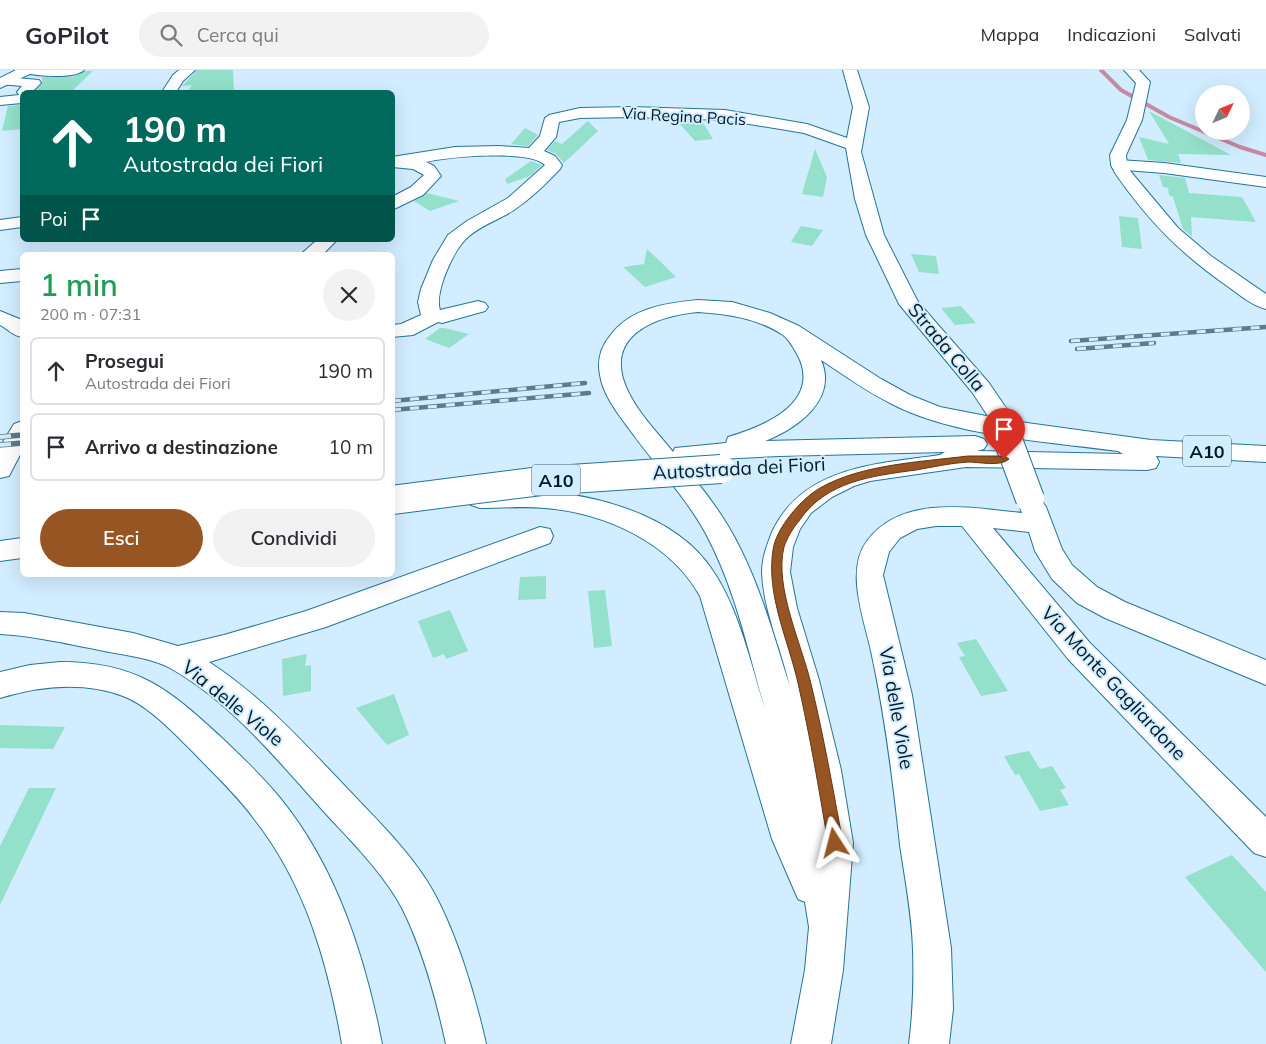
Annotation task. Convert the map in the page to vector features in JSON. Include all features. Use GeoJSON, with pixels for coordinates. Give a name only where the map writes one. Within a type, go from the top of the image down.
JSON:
{"type":"FeatureCollection","features":[{"type":"Feature","properties":{"kind":"main road"},"geometry":{"type":"LineString","coordinates":[[2,82],[25,82],[77,70]]}},
{"type":"Feature","properties":{"kind":"main road"},"geometry":{"type":"LineString","coordinates":[[170,90],[178,78],[188,70]]}},
{"type":"Feature","properties":{"kind":"main road","name":"Strada Colla"},"geometry":{"type":"LineString","coordinates":[[850,70],[861,107],[853,152],[875,235],[909,304],[981,388],[998,414],[1049,551],[1062,572],[1087,594],[1115,610],[1266,673]]}},
{"type":"Feature","properties":{"kind":"main road"},"geometry":{"type":"LineString","coordinates":[[1131,70],[1143,82],[1141,99],[1133,127],[1117,160],[1125,176],[1150,209],[1172,232],[1191,249],[1262,300]]}},
{"type":"Feature","properties":{"kind":"main road"},"geometry":{"type":"LineString","coordinates":[[0,101],[20,99]]}},
{"type":"Feature","properties":{"kind":"main road","name":"Via Regina Pacis"},"geometry":{"type":"LineString","coordinates":[[534,153],[548,137],[550,121],[554,118],[580,113],[632,112],[725,116],[807,129],[854,146]]}},
{"type":"Feature","properties":{"kind":"main road"},"geometry":{"type":"LineString","coordinates":[[399,162],[444,153],[490,151],[534,153],[549,159],[554,165],[538,183],[522,196],[466,229],[455,239],[431,288],[428,302],[431,314],[442,317],[478,307]]}},
{"type":"Feature","properties":{"kind":"main road"},"geometry":{"type":"LineString","coordinates":[[395,203],[422,187],[433,176],[430,170],[425,167],[399,162]]}},
{"type":"Feature","properties":{"kind":"main road"},"geometry":{"type":"LineString","coordinates":[[1119,165],[1164,168],[1266,182]]}},
{"type":"Feature","properties":{"kind":"main road"},"geometry":{"type":"LineString","coordinates":[[0,225],[20,222]]}},
{"type":"Feature","properties":{"kind":"main road"},"geometry":{"type":"LineString","coordinates":[[314,252],[326,242]]}},
{"type":"Feature","properties":{"kind":"main road"},"geometry":{"type":"LineString","coordinates":[[0,277],[20,275]]}},
{"type":"Feature","properties":{"kind":"main road"},"geometry":{"type":"LineString","coordinates":[[828,925],[809,812],[782,713],[743,585],[724,542],[699,505],[625,407],[613,385],[609,367],[611,352],[625,330],[657,312],[680,307],[706,306],[730,308],[769,318],[819,347],[876,387],[902,401],[929,411],[993,426],[1151,455]]}},
{"type":"Feature","properties":{"kind":"main road"},"geometry":{"type":"LineString","coordinates":[[395,331],[405,330],[435,316]]}},
{"type":"Feature","properties":{"kind":"main road"},"geometry":{"type":"LineString","coordinates":[[0,317],[17,325],[20,329]]}},
{"type":"Feature","properties":{"kind":"main road"},"geometry":{"type":"LineString","coordinates":[[684,454],[750,438],[778,426],[810,399],[815,385],[811,361],[806,350],[790,329]]}},
{"type":"Feature","properties":{"kind":"main road"},"geometry":{"type":"LineString","coordinates":[[0,470],[20,433]]}},
{"type":"Feature","properties":{"kind":"main road","name":"Autostrada dei Fiori"},"geometry":{"type":"LineString","coordinates":[[395,481],[527,466],[684,454],[779,448],[934,444],[1151,455],[1266,468]]}},
{"type":"Feature","properties":{"kind":"main road","name":"Autostrada dei Fiori"},"geometry":{"type":"LineString","coordinates":[[395,500],[541,482],[824,462],[1266,454]]}},
{"type":"Feature","properties":{"kind":"main road"},"geometry":{"type":"LineString","coordinates":[[811,1044],[824,970],[835,843],[818,743],[804,680],[783,608],[776,572],[779,547],[788,527],[802,507],[823,491],[845,480],[869,473],[968,459]]}},
{"type":"Feature","properties":{"kind":"main road"},"geometry":{"type":"LineString","coordinates":[[424,496],[553,500],[611,513],[650,531],[681,553],[697,568],[714,596],[790,839],[828,925]]}},
{"type":"Feature","properties":{"kind":"main road","name":"Via delle Viole"},"geometry":{"type":"LineString","coordinates":[[929,1044],[933,1009],[932,948],[905,751],[889,658],[869,575],[870,563],[873,552],[879,542],[892,530],[908,522],[933,516],[970,518],[1034,511]]}},
{"type":"Feature","properties":{"kind":"main road","name":"Via Monte Gagliardone"},"geometry":{"type":"LineString","coordinates":[[970,518],[1079,651],[1266,841]]}},
{"type":"Feature","properties":{"kind":"main road"},"geometry":{"type":"LineString","coordinates":[[0,533],[20,530]]}},
{"type":"Feature","properties":{"kind":"main road","name":"Via delle Viole"},"geometry":{"type":"LineString","coordinates":[[178,658],[233,646],[296,626],[540,536]]}},
{"type":"Feature","properties":{"kind":"main road"},"geometry":{"type":"LineString","coordinates":[[0,551],[20,548]]}},
{"type":"Feature","properties":{"kind":"main road"},"geometry":{"type":"LineString","coordinates":[[0,623],[24,624],[109,640],[178,658]]}},
{"type":"Feature","properties":{"kind":"main road","name":"Via delle Viole"},"geometry":{"type":"LineString","coordinates":[[178,658],[216,683],[269,729],[329,791],[398,870],[427,920],[436,941],[460,1016],[466,1044]]}},
{"type":"Feature","properties":{"kind":"main road"},"geometry":{"type":"LineString","coordinates":[[0,685],[36,676],[72,674],[104,678],[136,687],[167,709],[239,775],[276,820],[306,869],[335,931],[357,1011],[362,1044]]}},
{"type":"Feature","properties":{"kind":"building"},"geometry":{"type":"Polygon","coordinates":[[[197,70],[233,70],[234,90],[189,90],[192,85],[182,86],[197,70]]]}},
{"type":"Feature","properties":{"kind":"building"},"geometry":{"type":"Polygon","coordinates":[[[85,71],[93,71],[73,90],[36,90],[42,84],[42,77],[73,77],[85,71]]]}},
{"type":"Feature","properties":{"kind":"building"},"geometry":{"type":"Polygon","coordinates":[[[20,105],[20,129],[2,131],[8,106],[20,105]]]}},
{"type":"Feature","properties":{"kind":"building"},"geometry":{"type":"Polygon","coordinates":[[[1149,111],[1195,136],[1195,140],[1203,140],[1231,155],[1178,154],[1181,163],[1148,160],[1139,137],[1169,144],[1149,111]]]}},
{"type":"Feature","properties":{"kind":"building"},"geometry":{"type":"Polygon","coordinates":[[[588,121],[598,131],[564,163],[556,154],[547,150],[555,141],[562,144],[588,121]]]}},
{"type":"Feature","properties":{"kind":"building"},"geometry":{"type":"Polygon","coordinates":[[[702,121],[713,139],[695,141],[680,124],[702,121]]]}},
{"type":"Feature","properties":{"kind":"building"},"geometry":{"type":"Polygon","coordinates":[[[525,128],[538,135],[528,146],[511,144],[525,128]]]}},
{"type":"Feature","properties":{"kind":"building"},"geometry":{"type":"Polygon","coordinates":[[[815,149],[827,177],[823,197],[802,194],[815,149]]]}},
{"type":"Feature","properties":{"kind":"building"},"geometry":{"type":"Polygon","coordinates":[[[531,161],[542,165],[530,176],[507,184],[505,179],[531,161]]]}},
{"type":"Feature","properties":{"kind":"building"},"geometry":{"type":"Polygon","coordinates":[[[1159,175],[1185,178],[1189,193],[1242,197],[1256,222],[1191,217],[1192,237],[1183,229],[1173,197],[1169,195],[1168,188],[1163,187],[1159,175]]]}},
{"type":"Feature","properties":{"kind":"building"},"geometry":{"type":"Polygon","coordinates":[[[427,193],[459,201],[430,211],[414,201],[427,193]]]}},
{"type":"Feature","properties":{"kind":"building"},"geometry":{"type":"Polygon","coordinates":[[[1119,216],[1138,218],[1142,249],[1122,247],[1119,216]]]}},
{"type":"Feature","properties":{"kind":"building"},"geometry":{"type":"Polygon","coordinates":[[[801,226],[823,230],[812,246],[791,242],[801,226]]]}},
{"type":"Feature","properties":{"kind":"building"},"geometry":{"type":"Polygon","coordinates":[[[647,249],[676,277],[645,287],[623,267],[644,264],[647,249]]]}},
{"type":"Feature","properties":{"kind":"building"},"geometry":{"type":"Polygon","coordinates":[[[911,254],[936,256],[939,274],[919,272],[911,254]]]}},
{"type":"Feature","properties":{"kind":"building"},"geometry":{"type":"Polygon","coordinates":[[[961,306],[976,323],[955,325],[941,308],[961,306]]]}},
{"type":"Feature","properties":{"kind":"building"},"geometry":{"type":"Polygon","coordinates":[[[440,328],[469,334],[449,348],[425,339],[440,328]]]}},
{"type":"Feature","properties":{"kind":"building"},"geometry":{"type":"Polygon","coordinates":[[[546,576],[546,599],[518,600],[520,577],[546,576]]]}},
{"type":"Feature","properties":{"kind":"building"},"geometry":{"type":"Polygon","coordinates":[[[605,590],[612,646],[594,648],[588,591],[605,590]]]}},
{"type":"Feature","properties":{"kind":"building"},"geometry":{"type":"Polygon","coordinates":[[[450,610],[468,651],[446,659],[444,654],[433,658],[418,621],[450,610]]]}},
{"type":"Feature","properties":{"kind":"building"},"geometry":{"type":"Polygon","coordinates":[[[976,639],[1008,691],[981,696],[959,657],[965,656],[957,643],[976,639]]]}},
{"type":"Feature","properties":{"kind":"building"},"geometry":{"type":"Polygon","coordinates":[[[307,654],[305,666],[311,665],[311,691],[283,696],[282,659],[307,654]]]}},
{"type":"Feature","properties":{"kind":"building"},"geometry":{"type":"Polygon","coordinates":[[[394,694],[409,735],[387,745],[356,708],[394,694]]]}},
{"type":"Feature","properties":{"kind":"building"},"geometry":{"type":"Polygon","coordinates":[[[0,725],[65,727],[53,749],[0,748],[0,725]]]}},
{"type":"Feature","properties":{"kind":"building"},"geometry":{"type":"Polygon","coordinates":[[[1029,751],[1040,769],[1052,766],[1066,788],[1060,790],[1069,805],[1040,811],[1019,774],[1015,775],[1004,756],[1029,751]]]}},
{"type":"Feature","properties":{"kind":"building"},"geometry":{"type":"Polygon","coordinates":[[[29,788],[56,788],[0,905],[0,846],[29,788]]]}},
{"type":"Feature","properties":{"kind":"building"},"geometry":{"type":"Polygon","coordinates":[[[1232,855],[1266,892],[1266,972],[1185,877],[1232,855]]]}},
{"type":"Feature","properties":{"kind":"waterway"},"geometry":{"type":"LineString","coordinates":[[1101,70],[1121,90],[1169,117],[1240,147],[1266,155]]}},
{"type":"Feature","properties":{"kind":"railway"},"geometry":{"type":"LineString","coordinates":[[1071,341],[1266,327]]}},
{"type":"Feature","properties":{"kind":"railway"},"geometry":{"type":"LineString","coordinates":[[1077,349],[1154,343]]}},
{"type":"Feature","properties":{"kind":"railway"},"geometry":{"type":"LineString","coordinates":[[395,401],[585,383]]}},
{"type":"Feature","properties":{"kind":"railway"},"geometry":{"type":"LineString","coordinates":[[395,410],[589,393]]}},
{"type":"Feature","properties":{"kind":"railway"},"geometry":{"type":"LineString","coordinates":[[0,437],[20,435]]}},
{"type":"Feature","properties":{"kind":"railway"},"geometry":{"type":"LineString","coordinates":[[0,445],[20,443]]}},
{"type":"Feature","properties":{"kind":"route"},"geometry":{"type":"LineString","coordinates":[[835,843],[824,770],[804,680],[783,608],[776,572],[779,547],[788,527],[802,507],[823,491],[845,480],[869,473],[968,459],[1004,459]]}}]}
